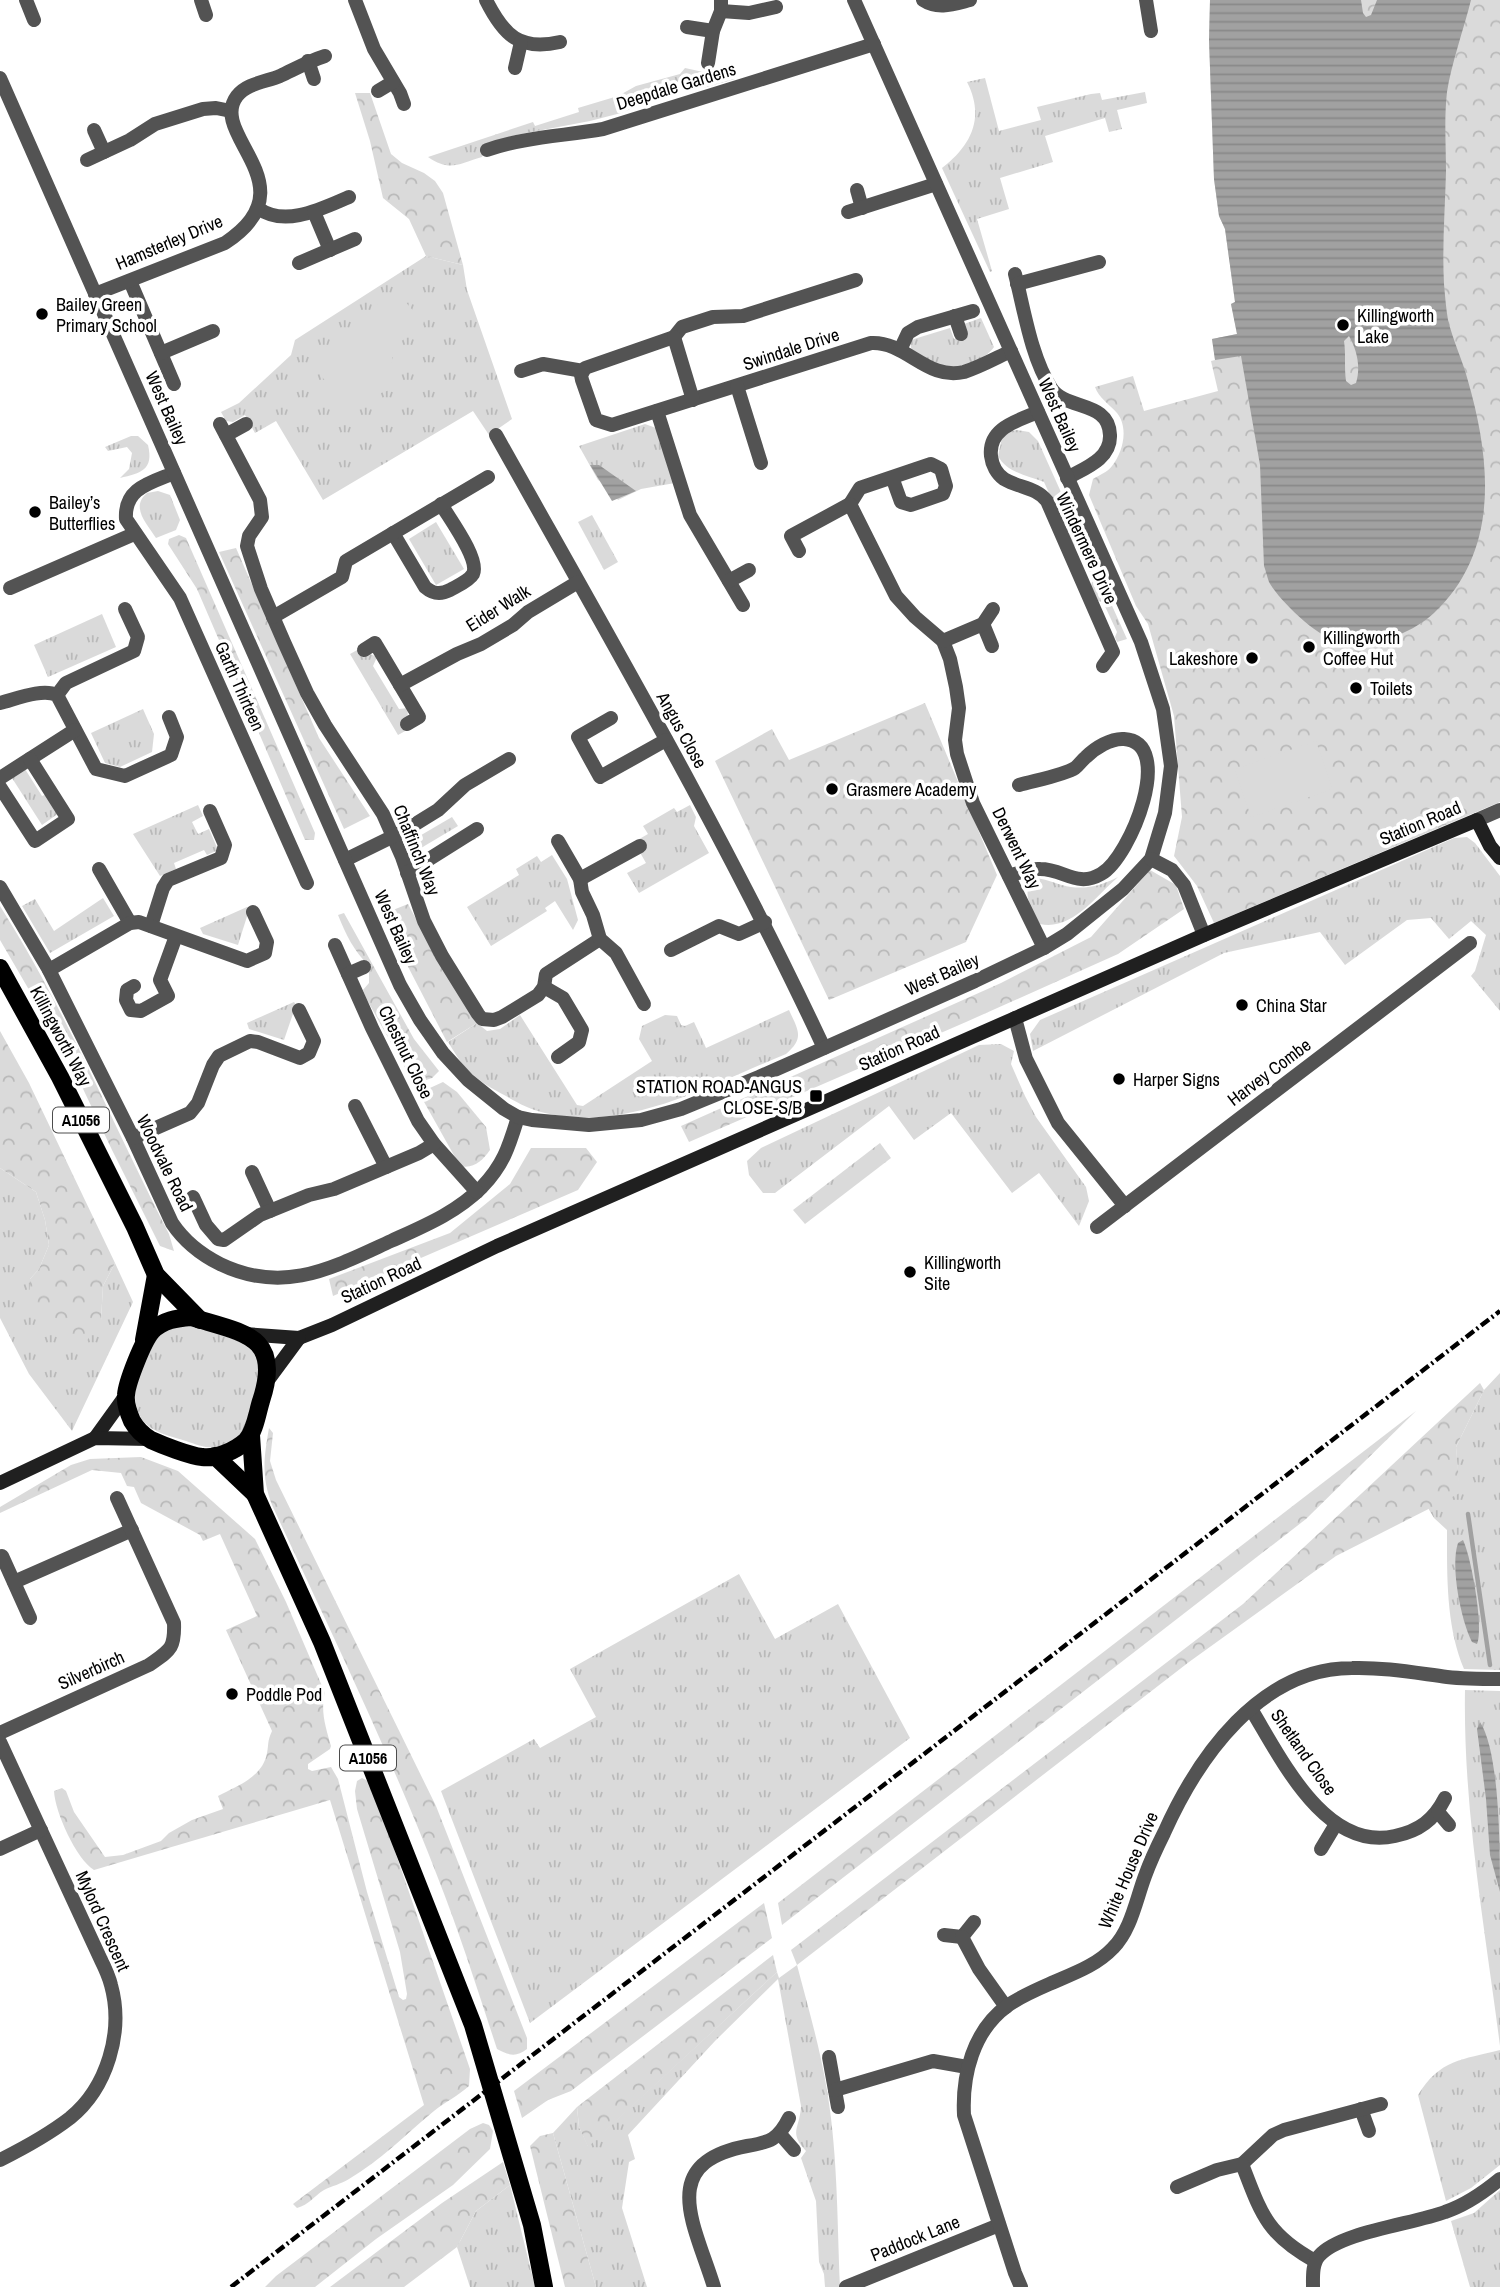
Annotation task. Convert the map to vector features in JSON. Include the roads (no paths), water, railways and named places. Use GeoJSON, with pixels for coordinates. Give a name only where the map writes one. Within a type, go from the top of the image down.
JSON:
{"type":"FeatureCollection","features":[{"type":"Feature","properties":{"kind":"main road","name":"Station Road"},"geometry":{"type":"LineString","coordinates":[[268,1380],[299,1339],[497,1246],[1204,935],[1478,820],[1490,846],[1500,858]]}},
{"type":"Feature","properties":{"kind":"main road","name":"Killingworth Way"},"geometry":{"type":"LineString","coordinates":[[0,968],[60,1077],[156,1275],[200,1320]]}},
{"type":"Feature","properties":{"kind":"main road"},"geometry":{"type":"LineString","coordinates":[[95,1438],[126,1395],[144,1343],[156,1275]]}},
{"type":"Feature","properties":{"kind":"main road"},"geometry":{"type":"LineString","coordinates":[[144,1343],[154,1329],[167,1321],[191,1317],[245,1334],[299,1339]]}},
{"type":"Feature","properties":{"kind":"main road"},"geometry":{"type":"LineString","coordinates":[[2,1477],[95,1438],[150,1439],[201,1457],[215,1456],[241,1445],[251,1435],[268,1380],[264,1351],[245,1334]]}},
{"type":"Feature","properties":{"kind":"main road"},"geometry":{"type":"LineString","coordinates":[[126,1395],[132,1420],[150,1439]]}},
{"type":"Feature","properties":{"kind":"main road","name":"A1056"},"geometry":{"type":"LineString","coordinates":[[251,1435],[254,1494]]}},
{"type":"Feature","properties":{"kind":"main road","name":"A1056"},"geometry":{"type":"LineString","coordinates":[[215,1456],[254,1494],[322,1642],[473,2025],[532,2225],[544,2287]]}},
{"type":"Feature","properties":{"kind":"street"},"geometry":{"type":"LineString","coordinates":[[201,0],[206,15]]}},
{"type":"Feature","properties":{"kind":"street"},"geometry":{"type":"LineString","coordinates":[[355,0],[374,50],[404,104]]}},
{"type":"Feature","properties":{"kind":"street"},"geometry":{"type":"LineString","coordinates":[[486,0],[501,24],[521,42],[533,46],[560,42]]}},
{"type":"Feature","properties":{"kind":"street","name":"West Bailey"},"geometry":{"type":"LineString","coordinates":[[0,78],[400,985],[443,1053],[468,1080],[504,1109],[518,1117],[589,1125],[641,1120],[681,1109],[759,1077],[1044,948],[1093,915],[1123,889],[1151,859],[1165,813],[1170,778],[1169,747],[1163,709],[1140,642],[853,0]]}},
{"type":"Feature","properties":{"kind":"street"},"geometry":{"type":"LineString","coordinates":[[923,0],[928,4],[944,7],[970,0]]}},
{"type":"Feature","properties":{"kind":"street"},"geometry":{"type":"LineString","coordinates":[[1146,0],[1151,31]]}},
{"type":"Feature","properties":{"kind":"street"},"geometry":{"type":"LineString","coordinates":[[20,2],[34,20]]}},
{"type":"Feature","properties":{"kind":"street"},"geometry":{"type":"LineString","coordinates":[[708,63],[713,31],[721,6],[749,13],[776,7]]}},
{"type":"Feature","properties":{"kind":"street"},"geometry":{"type":"LineString","coordinates":[[687,27],[713,31]]}},
{"type":"Feature","properties":{"kind":"street"},"geometry":{"type":"LineString","coordinates":[[515,68],[521,42]]}},
{"type":"Feature","properties":{"kind":"street","name":"Deepdale Gardens"},"geometry":{"type":"LineString","coordinates":[[487,150],[531,138],[603,129],[874,44]]}},
{"type":"Feature","properties":{"kind":"street"},"geometry":{"type":"LineString","coordinates":[[325,56],[308,61],[241,92],[231,111],[235,126],[255,168],[260,185],[258,208],[264,213],[304,215],[349,197]]}},
{"type":"Feature","properties":{"kind":"street"},"geometry":{"type":"LineString","coordinates":[[308,61],[314,79]]}},
{"type":"Feature","properties":{"kind":"street"},"geometry":{"type":"LineString","coordinates":[[378,91],[393,82]]}},
{"type":"Feature","properties":{"kind":"street"},"geometry":{"type":"LineString","coordinates":[[87,160],[130,140],[155,124],[174,120],[191,112],[216,108],[231,111]]}},
{"type":"Feature","properties":{"kind":"street"},"geometry":{"type":"LineString","coordinates":[[94,130],[104,152]]}},
{"type":"Feature","properties":{"kind":"street"},"geometry":{"type":"LineString","coordinates":[[857,190],[855,210],[936,184]]}},
{"type":"Feature","properties":{"kind":"street","name":"Hamsterley Drive"},"geometry":{"type":"LineString","coordinates":[[94,294],[225,243],[238,234],[258,208]]}},
{"type":"Feature","properties":{"kind":"street"},"geometry":{"type":"LineString","coordinates":[[314,212],[330,250]]}},
{"type":"Feature","properties":{"kind":"street"},"geometry":{"type":"LineString","coordinates":[[299,263],[355,239]]}},
{"type":"Feature","properties":{"kind":"street"},"geometry":{"type":"LineString","coordinates":[[1067,478],[1103,456],[1109,444],[1110,433],[1103,415],[1057,395],[1052,389],[1035,350],[1016,279],[1099,261]]}},
{"type":"Feature","properties":{"kind":"street"},"geometry":{"type":"LineString","coordinates":[[521,371],[543,364],[583,371],[674,337],[682,327],[692,323],[713,317],[743,316],[856,280]]}},
{"type":"Feature","properties":{"kind":"street"},"geometry":{"type":"LineString","coordinates":[[130,281],[174,384]]}},
{"type":"Feature","properties":{"kind":"street","name":"Swindale Drive"},"geometry":{"type":"LineString","coordinates":[[836,287],[840,302]]}},
{"type":"Feature","properties":{"kind":"street"},"geometry":{"type":"LineString","coordinates":[[900,350],[908,334],[918,327],[973,311]]}},
{"type":"Feature","properties":{"kind":"street"},"geometry":{"type":"LineString","coordinates":[[955,316],[961,334]]}},
{"type":"Feature","properties":{"kind":"street"},"geometry":{"type":"LineString","coordinates":[[160,354],[213,331]]}},
{"type":"Feature","properties":{"kind":"street"},"geometry":{"type":"LineString","coordinates":[[674,337],[693,400]]}},
{"type":"Feature","properties":{"kind":"street","name":"Swindale Drive"},"geometry":{"type":"LineString","coordinates":[[583,371],[582,380],[593,415],[600,423],[612,425],[871,343],[888,345],[928,368],[946,373],[964,372],[1011,351]]}},
{"type":"Feature","properties":{"kind":"street"},"geometry":{"type":"LineString","coordinates":[[737,386],[754,457]]}},
{"type":"Feature","properties":{"kind":"street"},"geometry":{"type":"LineString","coordinates":[[657,411],[690,515],[743,605]]}},
{"type":"Feature","properties":{"kind":"street","name":"Windermere Drive"},"geometry":{"type":"LineString","coordinates":[[1038,412],[1001,429],[992,444],[992,461],[1004,479],[1041,494],[1047,501],[1114,652],[1104,666]]}},
{"type":"Feature","properties":{"kind":"street","name":"Chaffinch Way"},"geometry":{"type":"LineString","coordinates":[[246,424],[223,430],[260,500],[262,517],[249,536],[247,546],[250,558],[307,693],[383,814],[424,921],[442,956],[482,1019],[502,1017],[538,995],[544,987]]}},
{"type":"Feature","properties":{"kind":"street","name":"Angus Close"},"geometry":{"type":"LineString","coordinates":[[496,435],[765,922],[824,1048]]}},
{"type":"Feature","properties":{"kind":"street","name":"Garth Thirteen"},"geometry":{"type":"LineString","coordinates":[[174,473],[130,496],[126,504],[126,519],[180,598],[307,883]]}},
{"type":"Feature","properties":{"kind":"street"},"geometry":{"type":"LineString","coordinates":[[273,617],[342,577],[346,561],[488,477]]}},
{"type":"Feature","properties":{"kind":"street"},"geometry":{"type":"LineString","coordinates":[[799,551],[791,536],[850,504],[860,488],[892,477]]}},
{"type":"Feature","properties":{"kind":"street"},"geometry":{"type":"LineString","coordinates":[[393,533],[430,592],[447,592],[469,579],[474,570],[473,558],[441,504]]}},
{"type":"Feature","properties":{"kind":"street"},"geometry":{"type":"LineString","coordinates":[[850,504],[896,596],[915,617],[943,640],[983,624],[993,609]]}},
{"type":"Feature","properties":{"kind":"street"},"geometry":{"type":"LineString","coordinates":[[10,588],[134,534]]}},
{"type":"Feature","properties":{"kind":"street"},"geometry":{"type":"LineString","coordinates":[[729,581],[749,570]]}},
{"type":"Feature","properties":{"kind":"street","name":"Eider Walk"},"geometry":{"type":"LineString","coordinates":[[400,685],[481,644],[578,582]]}},
{"type":"Feature","properties":{"kind":"street"},"geometry":{"type":"LineString","coordinates":[[57,695],[66,683],[134,651],[138,636],[124,618]]}},
{"type":"Feature","properties":{"kind":"street"},"geometry":{"type":"LineString","coordinates":[[983,624],[992,646]]}},
{"type":"Feature","properties":{"kind":"street","name":"Derwent Way"},"geometry":{"type":"LineString","coordinates":[[943,640],[950,659],[959,708],[955,740],[957,754],[973,803],[1044,948]]}},
{"type":"Feature","properties":{"kind":"street"},"geometry":{"type":"LineString","coordinates":[[364,650],[375,643],[419,717],[407,724]]}},
{"type":"Feature","properties":{"kind":"street"},"geometry":{"type":"LineString","coordinates":[[0,702],[41,693],[51,692],[57,695],[96,769],[124,776],[171,755],[177,737],[171,722],[159,733]]}},
{"type":"Feature","properties":{"kind":"street"},"geometry":{"type":"LineString","coordinates":[[611,718],[598,733],[578,737],[600,777],[666,740]]}},
{"type":"Feature","properties":{"kind":"street"},"geometry":{"type":"LineString","coordinates":[[0,778],[75,730]]}},
{"type":"Feature","properties":{"kind":"street"},"geometry":{"type":"LineString","coordinates":[[1009,876],[1040,869],[1061,873],[1076,880],[1091,879],[1112,866],[1138,822],[1147,789],[1147,764],[1144,753],[1136,743],[1124,739],[1107,742],[1074,769],[1029,787]]}},
{"type":"Feature","properties":{"kind":"street"},"geometry":{"type":"LineString","coordinates":[[0,787],[35,841],[68,820],[30,759]]}},
{"type":"Feature","properties":{"kind":"street"},"geometry":{"type":"LineString","coordinates":[[345,860],[393,837],[438,810],[465,785],[509,759]]}},
{"type":"Feature","properties":{"kind":"street"},"geometry":{"type":"LineString","coordinates":[[1478,820],[1500,810]]}},
{"type":"Feature","properties":{"kind":"street"},"geometry":{"type":"LineString","coordinates":[[150,926],[168,880],[221,858],[225,845],[208,818]]}},
{"type":"Feature","properties":{"kind":"street"},"geometry":{"type":"LineString","coordinates":[[407,873],[477,828]]}},
{"type":"Feature","properties":{"kind":"street"},"geometry":{"type":"LineString","coordinates":[[558,841],[580,879],[582,892],[600,939],[616,953],[644,1004]]}},
{"type":"Feature","properties":{"kind":"street"},"geometry":{"type":"LineString","coordinates":[[297,861],[312,855]]}},
{"type":"Feature","properties":{"kind":"street"},"geometry":{"type":"LineString","coordinates":[[580,879],[635,855]]}},
{"type":"Feature","properties":{"kind":"street"},"geometry":{"type":"LineString","coordinates":[[1151,859],[1172,870],[1184,885],[1204,935]]}},
{"type":"Feature","properties":{"kind":"street"},"geometry":{"type":"LineString","coordinates":[[99,869],[130,923]]}},
{"type":"Feature","properties":{"kind":"street","name":"Woodvale Road"},"geometry":{"type":"LineString","coordinates":[[0,887],[49,970],[172,1223],[180,1235],[212,1260],[239,1273],[259,1278],[293,1278],[325,1271],[432,1223],[455,1210],[477,1192],[497,1169],[507,1153],[518,1117]]}},
{"type":"Feature","properties":{"kind":"street"},"geometry":{"type":"LineString","coordinates":[[49,970],[130,923],[139,922],[247,961],[265,953],[267,942],[253,921]]}},
{"type":"Feature","properties":{"kind":"street"},"geometry":{"type":"LineString","coordinates":[[671,950],[719,926],[739,934],[765,922]]}},
{"type":"Feature","properties":{"kind":"street"},"geometry":{"type":"LineString","coordinates":[[134,986],[127,990],[126,1000],[131,1010],[141,1011],[168,996],[160,980],[176,936]]}},
{"type":"Feature","properties":{"kind":"street"},"geometry":{"type":"LineString","coordinates":[[558,1057],[579,1042],[582,1031],[563,998],[544,987],[546,974],[600,939]]}},
{"type":"Feature","properties":{"kind":"street","name":"Harvey Combe"},"geometry":{"type":"LineString","coordinates":[[1097,1227],[1470,943]]}},
{"type":"Feature","properties":{"kind":"street","name":"Chestnut Close"},"geometry":{"type":"LineString","coordinates":[[335,945],[418,1121],[434,1144],[477,1192]]}},
{"type":"Feature","properties":{"kind":"street"},"geometry":{"type":"LineString","coordinates":[[348,974],[364,967]]}},
{"type":"Feature","properties":{"kind":"street"},"geometry":{"type":"LineString","coordinates":[[1015,1018],[1026,1059],[1058,1123],[1125,1206]]}},
{"type":"Feature","properties":{"kind":"street"},"geometry":{"type":"LineString","coordinates":[[133,1138],[190,1112],[198,1103],[219,1056],[239,1046],[250,1041],[300,1058],[309,1053],[314,1041],[299,1019]]}},
{"type":"Feature","properties":{"kind":"street"},"geometry":{"type":"LineString","coordinates":[[354,1113],[386,1167]]}},
{"type":"Feature","properties":{"kind":"street"},"geometry":{"type":"LineString","coordinates":[[193,1197],[206,1225],[218,1239],[224,1240],[270,1211],[386,1167],[434,1144]]}},
{"type":"Feature","properties":{"kind":"street"},"geometry":{"type":"LineString","coordinates":[[253,1172],[270,1211]]}},
{"type":"Feature","properties":{"kind":"street"},"geometry":{"type":"LineString","coordinates":[[14,1582],[131,1530],[117,1498]]}},
{"type":"Feature","properties":{"kind":"street","name":"Silverbirch"},"geometry":{"type":"LineString","coordinates":[[0,1733],[149,1665],[166,1653],[175,1642],[174,1623],[131,1530]]}},
{"type":"Feature","properties":{"kind":"street"},"geometry":{"type":"LineString","coordinates":[[2,1556],[30,1618]]}},
{"type":"Feature","properties":{"kind":"street","name":"White House Drive"},"geometry":{"type":"LineString","coordinates":[[1021,2287],[964,2115],[963,2093],[967,2067],[993,2019],[1028,1993],[1101,1960],[1116,1946],[1128,1925],[1145,1875],[1181,1797],[1214,1747],[1251,1709],[1273,1692],[1309,1674],[1333,1669],[1376,1669],[1500,1679]]}},
{"type":"Feature","properties":{"kind":"street","name":"Shetland Close"},"geometry":{"type":"LineString","coordinates":[[1251,1709],[1296,1781],[1336,1824],[1358,1836],[1381,1839],[1416,1830],[1441,1805],[1449,1825]]}},
{"type":"Feature","properties":{"kind":"street","name":"Mylord Crescent"},"geometry":{"type":"LineString","coordinates":[[0,1742],[111,1985],[115,2011],[111,2056],[95,2088],[71,2117],[33,2143],[0,2160]]}},
{"type":"Feature","properties":{"kind":"street"},"geometry":{"type":"LineString","coordinates":[[1321,1849],[1336,1824]]}},
{"type":"Feature","properties":{"kind":"street"},"geometry":{"type":"LineString","coordinates":[[0,1849],[41,1830]]}},
{"type":"Feature","properties":{"kind":"street"},"geometry":{"type":"LineString","coordinates":[[962,1937],[974,1922]]}},
{"type":"Feature","properties":{"kind":"street"},"geometry":{"type":"LineString","coordinates":[[944,1935],[962,1937]]}},
{"type":"Feature","properties":{"kind":"street"},"geometry":{"type":"LineString","coordinates":[[962,1937],[978,1969],[1006,2007]]}},
{"type":"Feature","properties":{"kind":"street"},"geometry":{"type":"LineString","coordinates":[[829,2057],[838,2108]]}},
{"type":"Feature","properties":{"kind":"street"},"geometry":{"type":"LineString","coordinates":[[835,2090],[933,2061],[967,2067]]}},
{"type":"Feature","properties":{"kind":"street"},"geometry":{"type":"LineString","coordinates":[[1177,2187],[1217,2170],[1242,2164],[1273,2135],[1284,2130],[1381,2104]]}},
{"type":"Feature","properties":{"kind":"street"},"geometry":{"type":"LineString","coordinates":[[1361,2109],[1369,2131]]}},
{"type":"Feature","properties":{"kind":"street"},"geometry":{"type":"LineString","coordinates":[[714,2287],[694,2222],[690,2203],[691,2178],[707,2159],[723,2151],[763,2143],[780,2134],[789,2118]]}},
{"type":"Feature","properties":{"kind":"street"},"geometry":{"type":"LineString","coordinates":[[780,2134],[794,2150]]}},
{"type":"Feature","properties":{"kind":"street"},"geometry":{"type":"LineString","coordinates":[[1242,2164],[1265,2219],[1273,2231],[1293,2248],[1315,2261]]}},
{"type":"Feature","properties":{"kind":"street"},"geometry":{"type":"LineString","coordinates":[[1313,2287],[1315,2261],[1321,2253],[1343,2242],[1444,2213],[1471,2201],[1500,2179]]}},
{"type":"Feature","properties":{"kind":"street","name":"Paddock Lane"},"geometry":{"type":"LineString","coordinates":[[845,2287],[999,2225]]}},
{"type":"Feature","properties":{"kind":"waterway"},"geometry":{"type":"LineString","coordinates":[[1468,1514],[1490,1665]]}},
{"type":"Feature","properties":{"kind":"railway"},"geometry":{"type":"LineString","coordinates":[[231,2287],[1500,1311]]}},
{"type":"Feature","properties":{"kind":"place","name":"Bailey Green Primary School"},"geometry":{"type":"Point","coordinates":[42,314]}},
{"type":"Feature","properties":{"kind":"place","name":"Killingworth Lake"},"geometry":{"type":"Point","coordinates":[1343,325]}},
{"type":"Feature","properties":{"kind":"place","name":"Bailey’s Butterflies"},"geometry":{"type":"Point","coordinates":[35,512]}},
{"type":"Feature","properties":{"kind":"place","name":"Killingworth Coffee Hut"},"geometry":{"type":"Point","coordinates":[1309,647]}},
{"type":"Feature","properties":{"kind":"place","name":"Lakeshore"},"geometry":{"type":"Point","coordinates":[1252,658]}},
{"type":"Feature","properties":{"kind":"place","name":"Toilets"},"geometry":{"type":"Point","coordinates":[1356,688]}},
{"type":"Feature","properties":{"kind":"place","name":"Grasmere Academy"},"geometry":{"type":"Point","coordinates":[832,789]}},
{"type":"Feature","properties":{"kind":"place","name":"China Star"},"geometry":{"type":"Point","coordinates":[1242,1005]}},
{"type":"Feature","properties":{"kind":"place","name":"Harper Signs"},"geometry":{"type":"Point","coordinates":[1119,1079]}},
{"type":"Feature","properties":{"kind":"place","name":"STATION ROAD-ANGUS CLOSE-S/B"},"geometry":{"type":"Point","coordinates":[816,1096]}},
{"type":"Feature","properties":{"kind":"place","name":"Killingworth Site"},"geometry":{"type":"Point","coordinates":[910,1272]}},
{"type":"Feature","properties":{"kind":"place","name":"Poddle Pod"},"geometry":{"type":"Point","coordinates":[232,1694]}}]}
